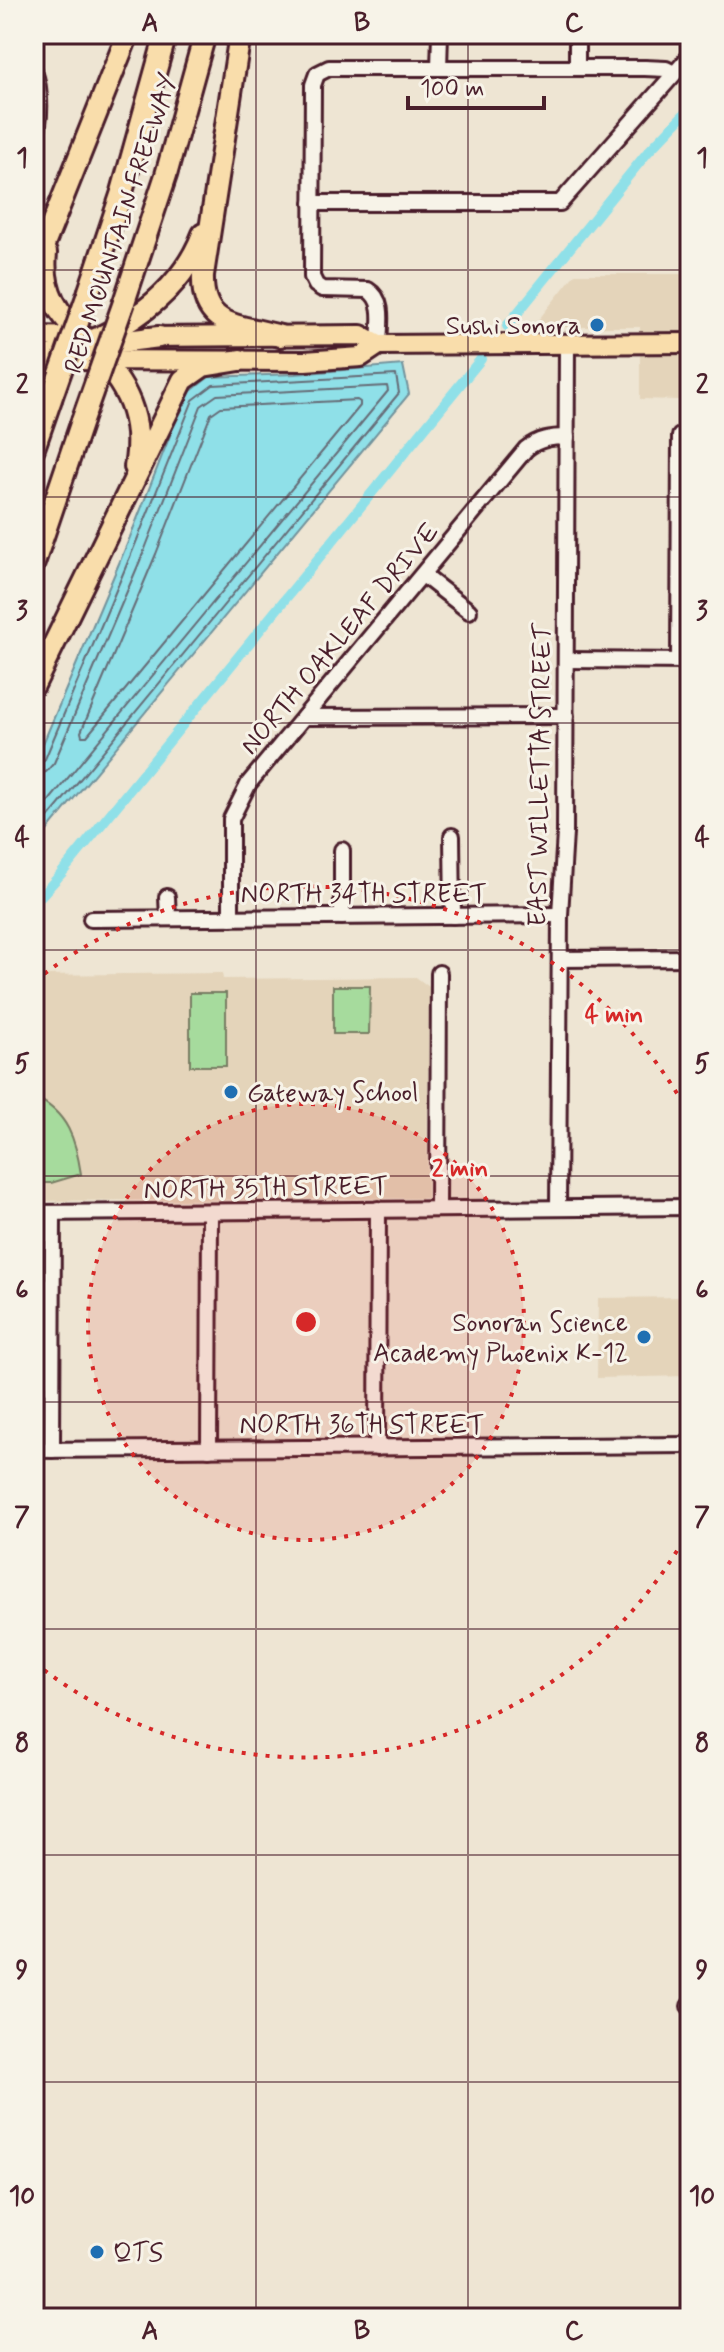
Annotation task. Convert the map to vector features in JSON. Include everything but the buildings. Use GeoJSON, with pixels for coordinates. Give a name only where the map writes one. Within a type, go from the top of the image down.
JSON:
{"type":"FeatureCollection","features":[{"type":"Feature","properties":{"kind":"highway"},"geometry":{"type":"LineString","coordinates":[[34,270],[128,34]]}},
{"type":"Feature","properties":{"kind":"highway","name":"RED MOUNTAIN FREEWAY"},"geometry":{"type":"LineString","coordinates":[[34,448],[122,192],[166,34]]}},
{"type":"Feature","properties":{"kind":"highway","name":"RED MOUNTAIN FREEWAY"},"geometry":{"type":"LineString","coordinates":[[34,563],[166,175],[205,34]]}},
{"type":"Feature","properties":{"kind":"highway"},"geometry":{"type":"LineString","coordinates":[[240,34],[203,275],[203,296],[213,313],[231,325],[280,336]]}},
{"type":"Feature","properties":{"kind":"highway"},"geometry":{"type":"LineString","coordinates":[[34,375],[93,346],[154,303],[182,272],[202,238],[214,201]]}},
{"type":"Feature","properties":{"kind":"highway"},"geometry":{"type":"LineString","coordinates":[[49,233],[45,264],[47,290],[65,320],[93,346],[123,385],[135,416],[138,444],[128,490]]}},
{"type":"Feature","properties":{"kind":"highway"},"geometry":{"type":"LineString","coordinates":[[34,360],[119,341],[159,337]]}},
{"type":"Feature","properties":{"kind":"highway"},"geometry":{"type":"LineString","coordinates":[[34,685],[183,380],[203,366],[240,360]]}},
{"type":"Feature","properties":{"kind":"main road"},"geometry":{"type":"LineString","coordinates":[[159,337],[361,335],[379,345],[690,343]]}},
{"type":"Feature","properties":{"kind":"main road"},"geometry":{"type":"LineString","coordinates":[[34,336],[93,346],[240,360],[305,361],[361,357],[379,345]]}},
{"type":"Feature","properties":{"kind":"main road"},"geometry":{"type":"LineString","coordinates":[[34,360],[61,360]]}},
{"type":"Feature","properties":{"kind":"street"},"geometry":{"type":"LineString","coordinates":[[439,68],[440,34]]}},
{"type":"Feature","properties":{"kind":"street"},"geometry":{"type":"LineString","coordinates":[[577,34],[577,68]]}},
{"type":"Feature","properties":{"kind":"street"},"geometry":{"type":"LineString","coordinates":[[312,203],[560,203],[690,56]]}},
{"type":"Feature","properties":{"kind":"street"},"geometry":{"type":"LineString","coordinates":[[379,345],[379,299],[368,290],[322,289],[312,277],[313,85],[317,74],[329,68],[666,69],[674,73]]}},
{"type":"Feature","properties":{"kind":"street"},"geometry":{"type":"LineString","coordinates":[[34,71],[38,83],[37,133],[34,141]]}},
{"type":"Feature","properties":{"kind":"street","name":"EAST WILLETTA STREET"},"geometry":{"type":"LineString","coordinates":[[558,1208],[560,915],[565,833],[567,342]]}},
{"type":"Feature","properties":{"kind":"street"},"geometry":{"type":"LineString","coordinates":[[566,660],[684,661],[680,436]]}},
{"type":"Feature","properties":{"kind":"street","name":"NORTH OAKLEAF DRIVE"},"geometry":{"type":"LineString","coordinates":[[231,918],[231,819],[249,783],[526,449],[549,437],[567,437]]}},
{"type":"Feature","properties":{"kind":"street"},"geometry":{"type":"LineString","coordinates":[[423,575],[469,611]]}},
{"type":"Feature","properties":{"kind":"street"},"geometry":{"type":"LineString","coordinates":[[304,717],[566,716]]}},
{"type":"Feature","properties":{"kind":"street"},"geometry":{"type":"LineString","coordinates":[[452,836],[453,916]]}},
{"type":"Feature","properties":{"kind":"street"},"geometry":{"type":"LineString","coordinates":[[342,850],[342,917]]}},
{"type":"Feature","properties":{"kind":"street"},"geometry":{"type":"LineString","coordinates":[[167,897],[168,918]]}},
{"type":"Feature","properties":{"kind":"street","name":"NORTH 34TH STREET"},"geometry":{"type":"LineString","coordinates":[[91,919],[560,915]]}},
{"type":"Feature","properties":{"kind":"street"},"geometry":{"type":"LineString","coordinates":[[560,959],[690,958]]}},
{"type":"Feature","properties":{"kind":"street"},"geometry":{"type":"LineString","coordinates":[[438,1208],[439,973]]}},
{"type":"Feature","properties":{"kind":"street","name":"NORTH 35TH STREET"},"geometry":{"type":"LineString","coordinates":[[34,1213],[690,1207]]}},
{"type":"Feature","properties":{"kind":"street"},"geometry":{"type":"LineString","coordinates":[[377,1448],[378,1209]]}},
{"type":"Feature","properties":{"kind":"street"},"geometry":{"type":"LineString","coordinates":[[209,1449],[210,1212]]}},
{"type":"Feature","properties":{"kind":"street"},"geometry":{"type":"LineString","coordinates":[[52,1450],[53,1213]]}},
{"type":"Feature","properties":{"kind":"street","name":"NORTH 36TH STREET"},"geometry":{"type":"LineString","coordinates":[[34,1450],[690,1445]]}},
{"type":"Feature","properties":{"kind":"shaded area"},"geometry":{"type":"Polygon","coordinates":[[[575,274],[690,274],[690,425],[680,425],[679,400],[640,399],[640,327],[537,327],[535,324],[575,274]]]}},
{"type":"Feature","properties":{"kind":"shaded area","name":"Gateway School"},"geometry":{"type":"Polygon","coordinates":[[[222,973],[223,979],[416,977],[429,987],[427,1198],[34,1201],[34,975],[222,973]]]}},
{"type":"Feature","properties":{"kind":"shaded area","name":"Sonoran Science Academy Phoenix K-12"},"geometry":{"type":"Polygon","coordinates":[[[690,1297],[690,1376],[597,1378],[598,1298],[690,1297]]]}},
{"type":"Feature","properties":{"kind":"green space"},"geometry":{"type":"Polygon","coordinates":[[[333,986],[370,986],[369,1034],[333,1034],[333,986]]]}},
{"type":"Feature","properties":{"kind":"green space"},"geometry":{"type":"Polygon","coordinates":[[[190,993],[226,993],[226,1066],[190,1066],[190,993]]]}},
{"type":"Feature","properties":{"kind":"green space"},"geometry":{"type":"Polygon","coordinates":[[[34,1097],[46,1103],[62,1119],[73,1139],[81,1174],[51,1183],[34,1183],[34,1097]]]}},
{"type":"Feature","properties":{"kind":"water"},"geometry":{"type":"Polygon","coordinates":[[[403,365],[409,394],[41,838],[34,857],[34,765],[186,395],[209,377],[403,365]]]}},
{"type":"Feature","properties":{"kind":"waterway"},"geometry":{"type":"LineString","coordinates":[[507,326],[647,153],[690,108]]}},
{"type":"Feature","properties":{"kind":"waterway"},"geometry":{"type":"LineString","coordinates":[[34,899],[40,897],[61,874],[481,359]]}},
{"type":"Feature","properties":{"kind":"place","name":"Sushi Sonora"},"geometry":{"type":"Point","coordinates":[597,325]}},
{"type":"Feature","properties":{"kind":"place","name":"Gateway School"},"geometry":{"type":"Point","coordinates":[231,1092]}},
{"type":"Feature","properties":{"kind":"place","name":"Sonoran Science Academy Phoenix K-12"},"geometry":{"type":"Point","coordinates":[644,1337]}},
{"type":"Feature","properties":{"kind":"place","name":"QTS"},"geometry":{"type":"Point","coordinates":[97,2252]}}]}
